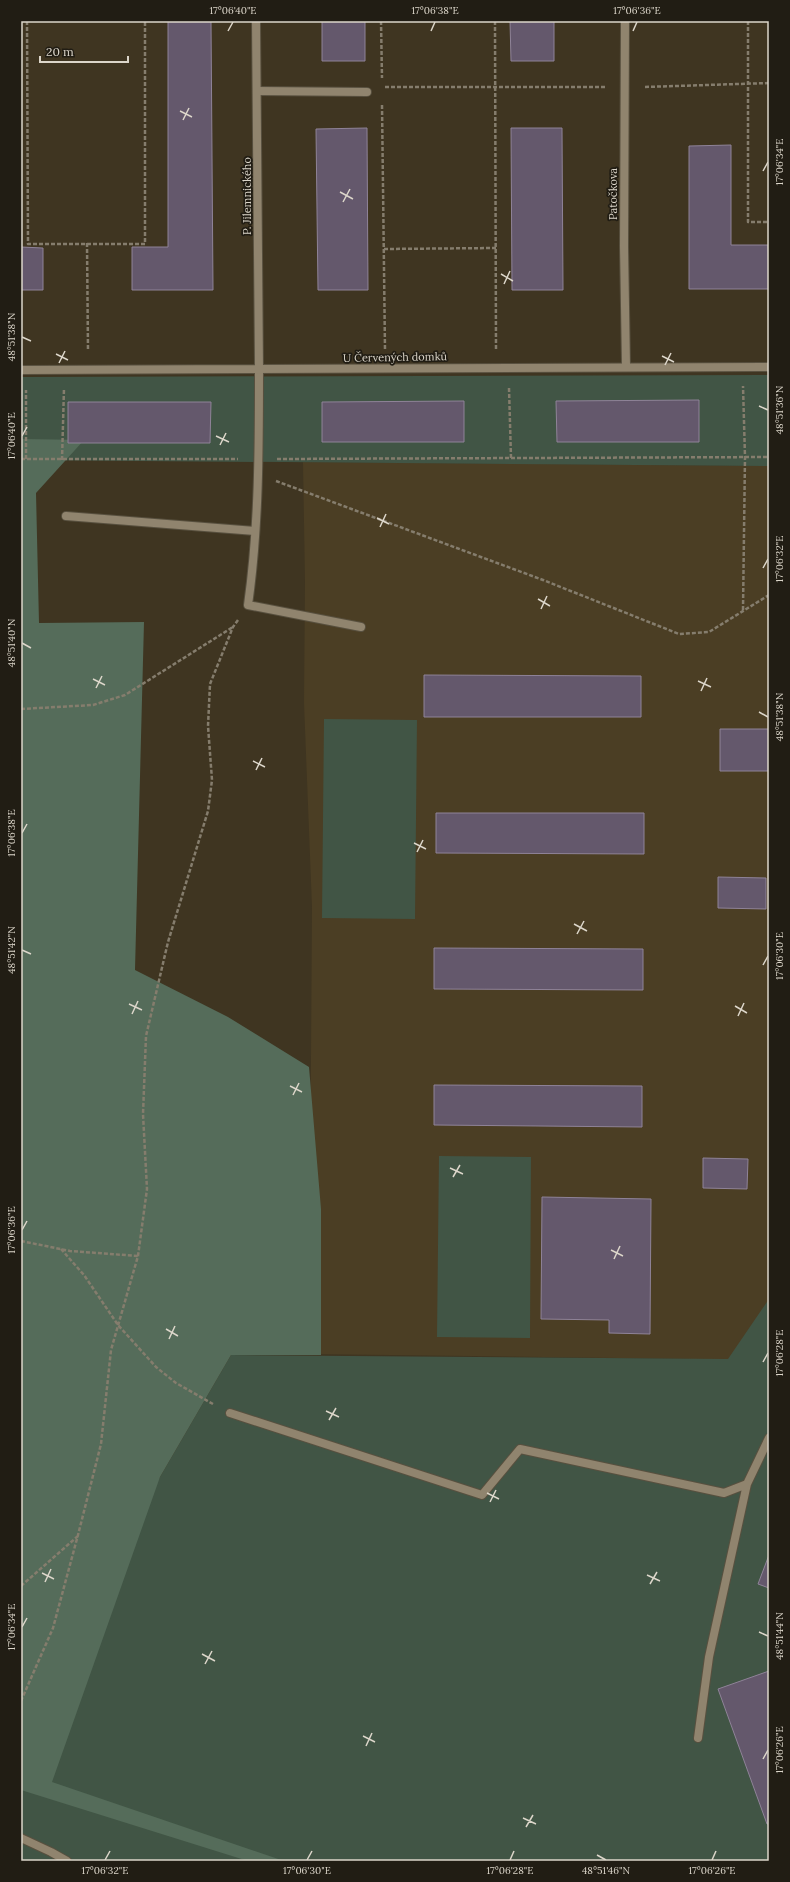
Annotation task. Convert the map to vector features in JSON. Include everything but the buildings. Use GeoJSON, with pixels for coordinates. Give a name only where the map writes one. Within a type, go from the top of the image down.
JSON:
{"type":"FeatureCollection","features":[{"type":"Feature","properties":{"kind":"street","name":"P. Jilemnického"},"geometry":{"type":"LineString","coordinates":[[248,605],[254,560],[259,459],[256,21]]}},
{"type":"Feature","properties":{"kind":"street","name":"Patočkova"},"geometry":{"type":"LineString","coordinates":[[625,21],[624,246],[626,366]]}},
{"type":"Feature","properties":{"kind":"street"},"geometry":{"type":"LineString","coordinates":[[257,91],[367,92]]}},
{"type":"Feature","properties":{"kind":"street","name":"U Červených domků"},"geometry":{"type":"LineString","coordinates":[[24,370],[259,370],[626,366],[769,367]]}},
{"type":"Feature","properties":{"kind":"street"},"geometry":{"type":"LineString","coordinates":[[66,516],[256,531]]}},
{"type":"Feature","properties":{"kind":"street"},"geometry":{"type":"LineString","coordinates":[[248,605],[361,627]]}},
{"type":"Feature","properties":{"kind":"street"},"geometry":{"type":"LineString","coordinates":[[230,1413],[482,1495],[520,1449],[724,1493],[747,1484]]}},
{"type":"Feature","properties":{"kind":"street"},"geometry":{"type":"LineString","coordinates":[[698,1738],[709,1657],[747,1484],[769,1438]]}},
{"type":"Feature","properties":{"kind":"street"},"geometry":{"type":"LineString","coordinates":[[21,1838],[67,1861]]}},
{"type":"Feature","properties":{"kind":"path"},"geometry":{"type":"LineString","coordinates":[[27,21],[28,244],[146,244],[145,21]]}},
{"type":"Feature","properties":{"kind":"path"},"geometry":{"type":"LineString","coordinates":[[381,21],[382,79]]}},
{"type":"Feature","properties":{"kind":"path"},"geometry":{"type":"LineString","coordinates":[[495,21],[496,326]]}},
{"type":"Feature","properties":{"kind":"path"},"geometry":{"type":"LineString","coordinates":[[748,21],[748,222],[769,222]]}},
{"type":"Feature","properties":{"kind":"path"},"geometry":{"type":"LineString","coordinates":[[382,87],[624,87],[769,83]]}},
{"type":"Feature","properties":{"kind":"path"},"geometry":{"type":"LineString","coordinates":[[382,102],[385,328]]}},
{"type":"Feature","properties":{"kind":"path"},"geometry":{"type":"LineString","coordinates":[[87,244],[89,370]]}},
{"type":"Feature","properties":{"kind":"path"},"geometry":{"type":"LineString","coordinates":[[384,249],[496,248]]}},
{"type":"Feature","properties":{"kind":"path"},"geometry":{"type":"LineString","coordinates":[[743,367],[745,457],[743,610]]}},
{"type":"Feature","properties":{"kind":"path"},"geometry":{"type":"LineString","coordinates":[[509,368],[511,458]]}},
{"type":"Feature","properties":{"kind":"path"},"geometry":{"type":"LineString","coordinates":[[24,370],[26,459]]}},
{"type":"Feature","properties":{"kind":"path"},"geometry":{"type":"LineString","coordinates":[[62,460],[65,370]]}},
{"type":"Feature","properties":{"kind":"path"},"geometry":{"type":"LineString","coordinates":[[21,459],[769,457]]}},
{"type":"Feature","properties":{"kind":"path"},"geometry":{"type":"LineString","coordinates":[[258,475],[543,580],[679,634],[709,632],[769,595]]}},
{"type":"Feature","properties":{"kind":"path"},"geometry":{"type":"LineString","coordinates":[[21,1701],[53,1628],[101,1444],[111,1350],[138,1256],[147,1189],[143,1114],[146,1036],[168,942],[208,811],[212,780],[208,726],[210,684],[233,627],[248,605]]}},
{"type":"Feature","properties":{"kind":"path"},"geometry":{"type":"LineString","coordinates":[[21,709],[93,705],[125,695],[233,627]]}},
{"type":"Feature","properties":{"kind":"path"},"geometry":{"type":"LineString","coordinates":[[21,1241],[61,1249],[138,1256]]}},
{"type":"Feature","properties":{"kind":"path"},"geometry":{"type":"LineString","coordinates":[[61,1249],[84,1275],[118,1325],[156,1366],[176,1383],[230,1413]]}},
{"type":"Feature","properties":{"kind":"path"},"geometry":{"type":"LineString","coordinates":[[21,1586],[78,1536]]}},
{"type":"Feature","properties":{"kind":"shaded area"},"geometry":{"type":"Polygon","coordinates":[[[303,462],[769,466],[769,1360],[309,1354],[312,907],[304,703],[305,582],[303,462]]]}},
{"type":"Feature","properties":{"kind":"green space"},"geometry":{"type":"Polygon","coordinates":[[[769,375],[769,466],[21,460],[21,377],[769,375]]]}},
{"type":"Feature","properties":{"kind":"green space"},"geometry":{"type":"Polygon","coordinates":[[[21,439],[84,440],[36,493],[39,623],[144,622],[135,970],[228,1017],[309,1067],[321,1209],[321,1355],[231,1355],[160,1477],[52,1782],[284,1861],[248,1861],[21,1790],[21,439]]]}},
{"type":"Feature","properties":{"kind":"green space"},"geometry":{"type":"Polygon","coordinates":[[[324,719],[417,720],[415,919],[322,918],[324,719]]]}},
{"type":"Feature","properties":{"kind":"green space"},"geometry":{"type":"Polygon","coordinates":[[[439,1156],[531,1157],[530,1338],[437,1337],[439,1156]]]}},
{"type":"Feature","properties":{"kind":"green space"},"geometry":{"type":"Polygon","coordinates":[[[769,1299],[769,1861],[21,1861],[21,1742],[160,1477],[231,1355],[728,1359],[769,1299]]]}}]}
